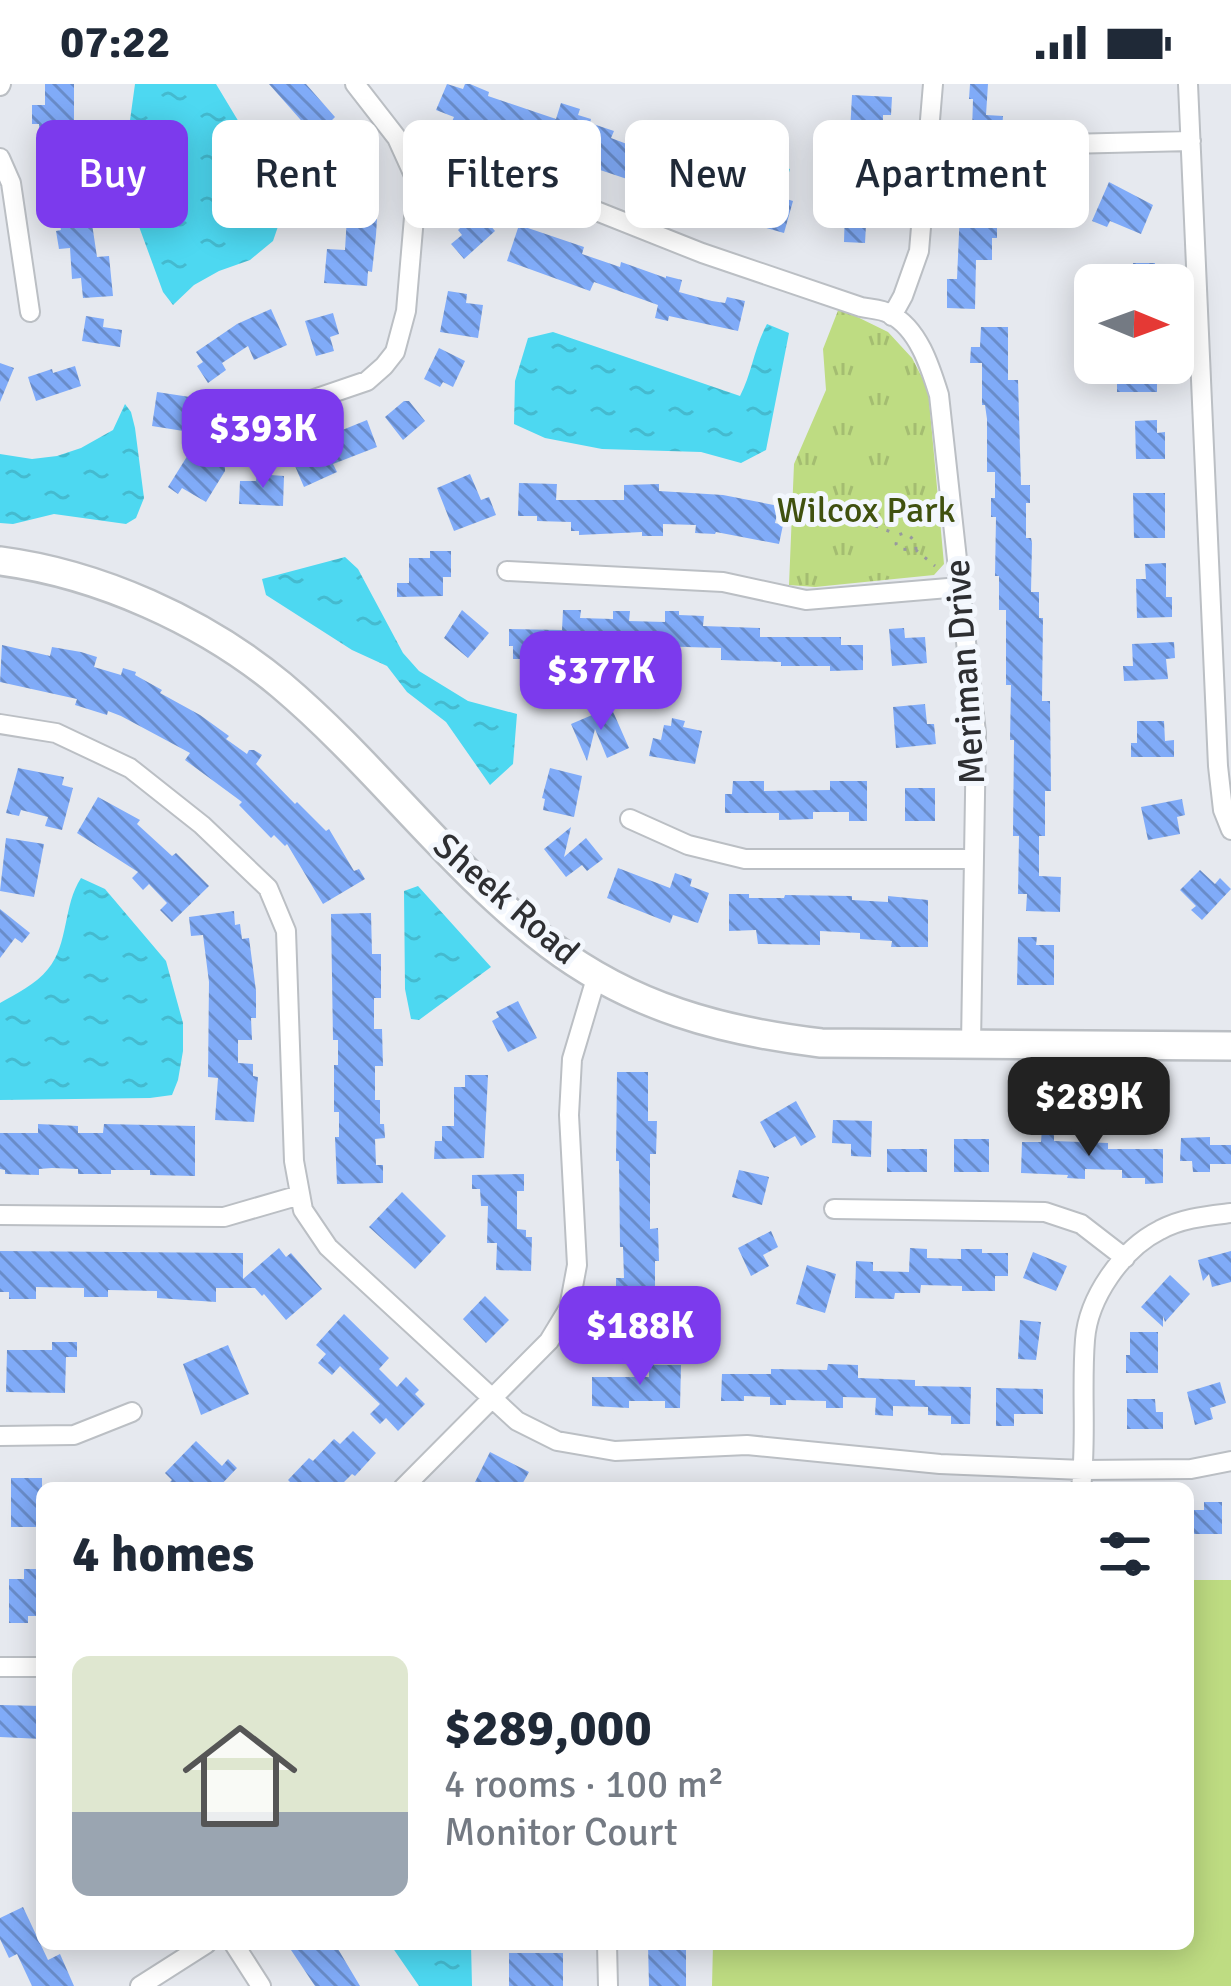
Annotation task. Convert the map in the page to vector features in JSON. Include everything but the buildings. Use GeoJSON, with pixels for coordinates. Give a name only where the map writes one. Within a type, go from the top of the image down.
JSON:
{"type":"FeatureCollection","features":[{"type":"Feature","properties":{"kind":"street"},"geometry":{"type":"LineString","coordinates":[[355,84],[403,152]]}},
{"type":"Feature","properties":{"kind":"street"},"geometry":{"type":"LineString","coordinates":[[601,213],[702,253],[890,314],[903,296],[919,250],[933,84]]}},
{"type":"Feature","properties":{"kind":"street"},"geometry":{"type":"LineString","coordinates":[[1188,84],[1219,778],[1231,830]]}},
{"type":"Feature","properties":{"kind":"street"},"geometry":{"type":"LineString","coordinates":[[1089,143],[1191,141]]}},
{"type":"Feature","properties":{"kind":"street"},"geometry":{"type":"LineString","coordinates":[[0,158],[10,183],[30,312]]}},
{"type":"Feature","properties":{"kind":"street"},"geometry":{"type":"LineString","coordinates":[[247,422],[367,381],[384,366],[395,352],[406,311],[413,228]]}},
{"type":"Feature","properties":{"kind":"street","name":"Meriman Drive"},"geometry":{"type":"LineString","coordinates":[[890,314],[906,326],[927,360],[939,395],[976,733],[971,1044]]}},
{"type":"Feature","properties":{"kind":"street","name":"Sheek Road"},"geometry":{"type":"LineString","coordinates":[[0,561],[44,568],[133,597],[238,655],[327,728],[484,887],[551,946],[651,1004],[759,1036],[821,1043],[1231,1046]]}},
{"type":"Feature","properties":{"kind":"street"},"geometry":{"type":"LineString","coordinates":[[507,571],[723,582],[806,600],[959,587]]}},
{"type":"Feature","properties":{"kind":"street"},"geometry":{"type":"LineString","coordinates":[[0,724],[56,734],[130,768],[202,825],[268,888],[286,931],[294,1161],[303,1210],[328,1247],[517,1421],[557,1441],[585,1447],[652,1451],[747,1445],[1082,1479],[1231,1461]]}},
{"type":"Feature","properties":{"kind":"street"},"geometry":{"type":"LineString","coordinates":[[630,819],[688,845],[745,860],[974,859]]}},
{"type":"Feature","properties":{"kind":"street"},"geometry":{"type":"LineString","coordinates":[[409,1482],[549,1341],[568,1309],[577,1265],[569,1115],[572,1059],[597,975]]}},
{"type":"Feature","properties":{"kind":"street"},"geometry":{"type":"LineString","coordinates":[[0,1215],[224,1217],[300,1195]]}},
{"type":"Feature","properties":{"kind":"street"},"geometry":{"type":"LineString","coordinates":[[834,1209],[1065,1216],[1125,1258]]}},
{"type":"Feature","properties":{"kind":"street"},"geometry":{"type":"LineString","coordinates":[[1082,1479],[1084,1335],[1100,1292],[1136,1246],[1161,1229],[1194,1217],[1231,1213]]}},
{"type":"Feature","properties":{"kind":"street"},"geometry":{"type":"LineString","coordinates":[[0,1436],[74,1435],[132,1412]]}},
{"type":"Feature","properties":{"kind":"street"},"geometry":{"type":"LineString","coordinates":[[0,1667],[36,1667]]}},
{"type":"Feature","properties":{"kind":"street"},"geometry":{"type":"LineString","coordinates":[[140,1986],[197,1950]]}},
{"type":"Feature","properties":{"kind":"street"},"geometry":{"type":"LineString","coordinates":[[238,1950],[261,1986]]}},
{"type":"Feature","properties":{"kind":"street"},"geometry":{"type":"LineString","coordinates":[[607,1950],[608,1986]]}},
{"type":"Feature","properties":{"kind":"path"},"geometry":{"type":"LineString","coordinates":[[867,519],[875,527],[904,533],[916,543],[916,550]]}},
{"type":"Feature","properties":{"kind":"path"},"geometry":{"type":"LineString","coordinates":[[898,535],[899,549],[916,550],[935,566]]}},
{"type":"Feature","properties":{"kind":"green space","name":"Wilcox Park"},"geometry":{"type":"Polygon","coordinates":[[[839,308],[888,332],[912,358],[928,389],[944,564],[934,575],[815,587],[789,585],[794,464],[826,390],[823,349],[839,308]]]}},
{"type":"Feature","properties":{"kind":"green space"},"geometry":{"type":"Polygon","coordinates":[[[1194,1580],[1231,1580],[1231,1986],[712,1986],[713,1950],[1194,1950],[1194,1580]]]}},
{"type":"Feature","properties":{"kind":"water"},"geometry":{"type":"Polygon","coordinates":[[[135,84],[216,84],[238,120],[212,120],[212,228],[277,228],[273,241],[250,260],[194,285],[173,305],[163,292],[140,228],[188,228],[188,120],[130,120],[135,84]]]}},
{"type":"Feature","properties":{"kind":"water"},"geometry":{"type":"Polygon","coordinates":[[[767,324],[789,333],[766,450],[741,463],[701,452],[602,449],[545,438],[514,424],[515,381],[528,338],[553,332],[740,396],[767,324]]]}},
{"type":"Feature","properties":{"kind":"water"},"geometry":{"type":"Polygon","coordinates":[[[125,404],[135,428],[144,498],[136,518],[126,524],[54,514],[0,523],[0,454],[32,459],[81,448],[113,430],[125,404]]]}},
{"type":"Feature","properties":{"kind":"water"},"geometry":{"type":"Polygon","coordinates":[[[345,557],[358,569],[403,653],[419,671],[468,701],[517,714],[513,764],[490,785],[446,722],[407,692],[387,666],[352,650],[266,595],[262,579],[345,557]]]}},
{"type":"Feature","properties":{"kind":"water"},"geometry":{"type":"Polygon","coordinates":[[[81,878],[105,889],[166,961],[183,1023],[178,1080],[172,1095],[150,1098],[0,1100],[0,1003],[38,979],[55,959],[81,878]]]}},
{"type":"Feature","properties":{"kind":"water"},"geometry":{"type":"Polygon","coordinates":[[[418,886],[491,967],[419,1020],[411,1019],[405,989],[404,891],[418,886]]]}},
{"type":"Feature","properties":{"kind":"water"},"geometry":{"type":"Polygon","coordinates":[[[394,1950],[471,1950],[472,1986],[419,1986],[394,1950]]]}}]}
